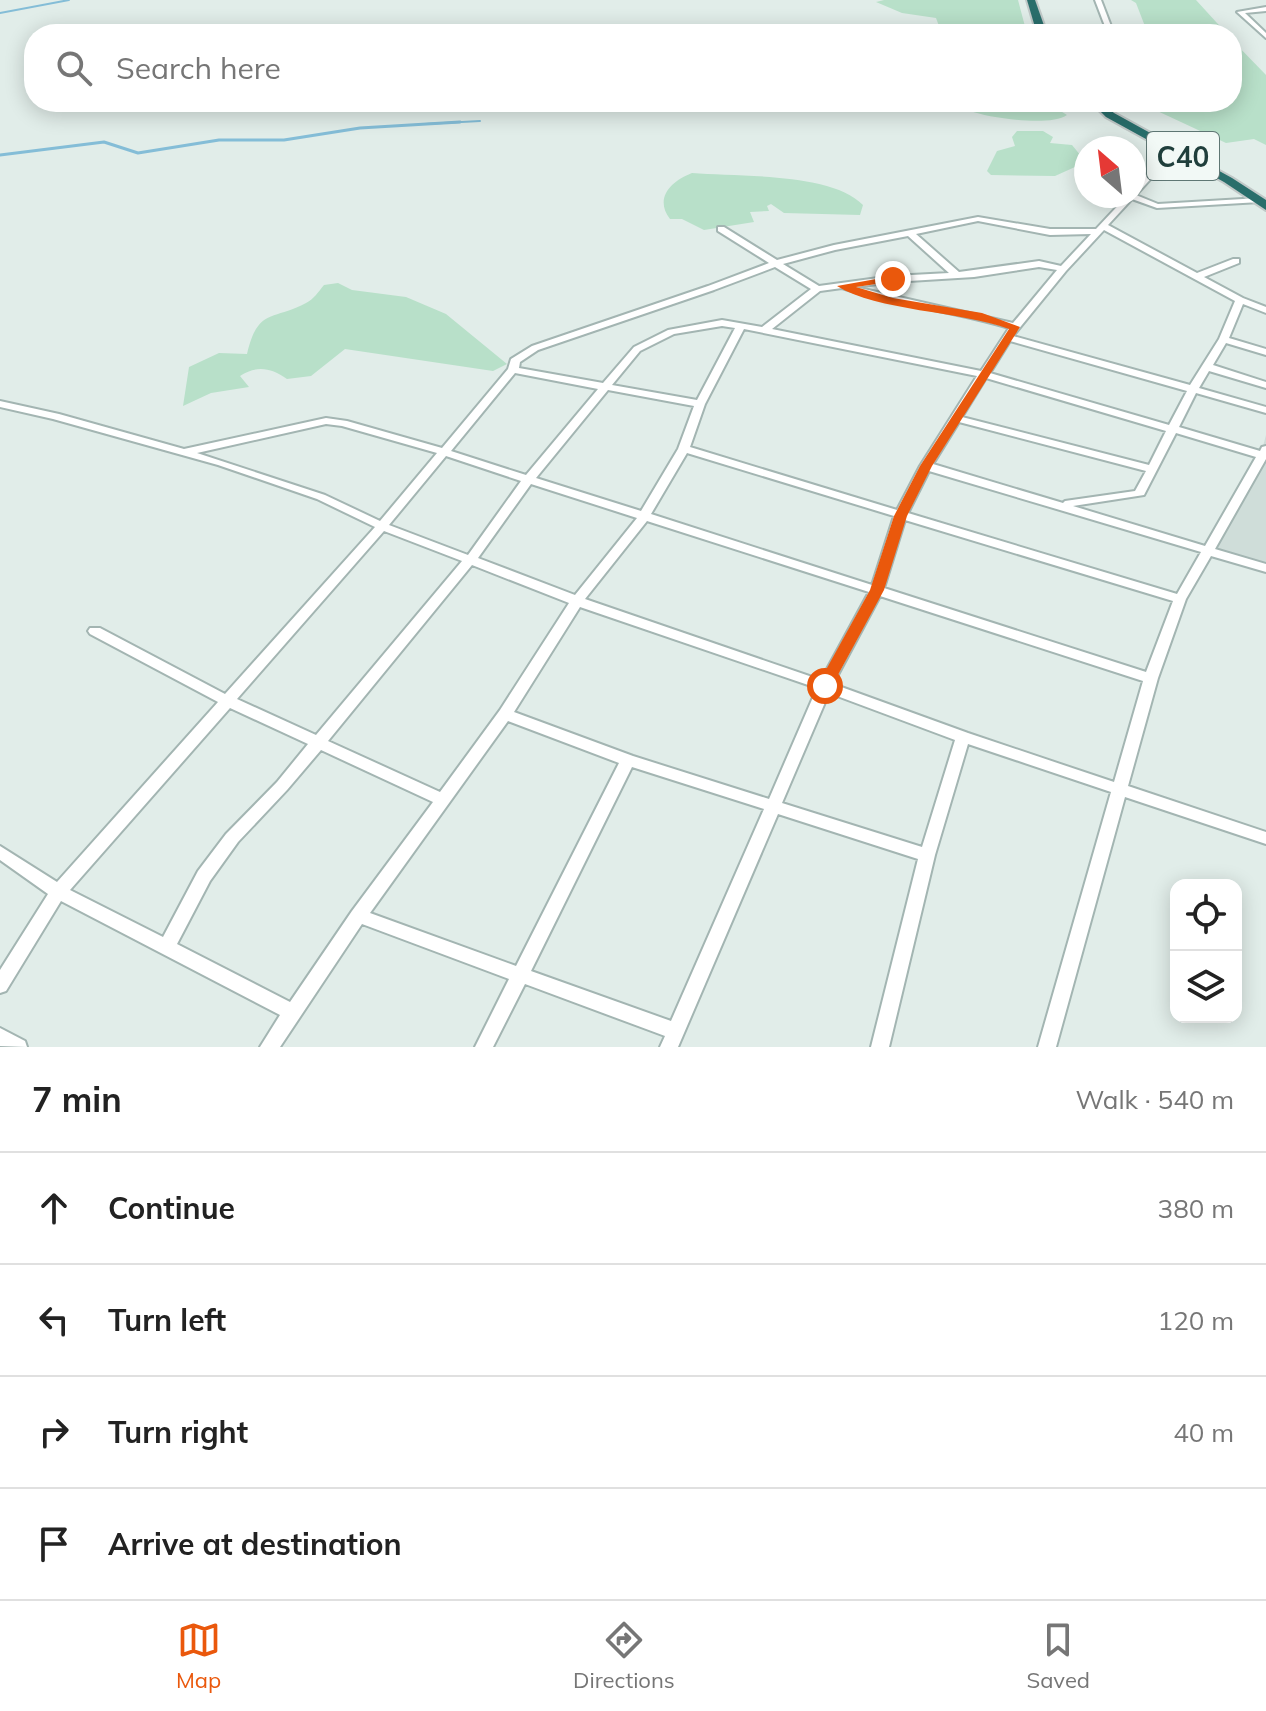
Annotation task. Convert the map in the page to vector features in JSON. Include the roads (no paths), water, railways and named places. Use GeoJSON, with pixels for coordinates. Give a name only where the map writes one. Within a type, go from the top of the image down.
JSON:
{"type":"FeatureCollection","features":[{"type":"Feature","properties":{"kind":"highway"},"geometry":{"type":"LineString","coordinates":[[1031,0],[1039,24]]}},
{"type":"Feature","properties":{"kind":"highway","name":"C40"},"geometry":{"type":"LineString","coordinates":[[1107,112],[1234,180]]}},
{"type":"Feature","properties":{"kind":"highway","name":"C40"},"geometry":{"type":"LineString","coordinates":[[1116,112],[1145,125],[1264,200]]}},
{"type":"Feature","properties":{"kind":"street"},"geometry":{"type":"LineString","coordinates":[[1098,0],[1107,24]]}},
{"type":"Feature","properties":{"kind":"street"},"geometry":{"type":"LineString","coordinates":[[1266,9],[1240,10],[1266,36]]}},
{"type":"Feature","properties":{"kind":"street"},"geometry":{"type":"LineString","coordinates":[[1253,24],[1266,25]]}},
{"type":"Feature","properties":{"kind":"street"},"geometry":{"type":"LineString","coordinates":[[1146,180],[1173,150]]}},
{"type":"Feature","properties":{"kind":"street"},"geometry":{"type":"LineString","coordinates":[[1146,201],[1157,206],[1264,200]]}},
{"type":"Feature","properties":{"kind":"street"},"geometry":{"type":"LineString","coordinates":[[358,916],[519,974],[672,1039],[825,686],[877,590],[900,516],[926,466],[1011,332],[1119,208]]}},
{"type":"Feature","properties":{"kind":"street"},"geometry":{"type":"LineString","coordinates":[[0,985],[58,892],[382,526],[513,370],[515,361],[535,348],[776,263],[978,219],[1050,232],[1100,228],[1240,300],[1266,310]]}},
{"type":"Feature","properties":{"kind":"street"},"geometry":{"type":"LineString","coordinates":[[721,229],[817,289]]}},
{"type":"Feature","properties":{"kind":"street"},"geometry":{"type":"LineString","coordinates":[[911,234],[957,275]]}},
{"type":"Feature","properties":{"kind":"street"},"geometry":{"type":"LineString","coordinates":[[1198,276],[1236,261]]}},
{"type":"Feature","properties":{"kind":"street"},"geometry":{"type":"LineString","coordinates":[[765,330],[817,289],[1039,264],[1063,269]]}},
{"type":"Feature","properties":{"kind":"street"},"geometry":{"type":"LineString","coordinates":[[842,286],[891,301],[982,316],[1011,332],[1266,410]]}},
{"type":"Feature","properties":{"kind":"street"},"geometry":{"type":"LineString","coordinates":[[1067,507],[1069,503],[1097,497],[1137,495],[1194,387],[1224,339],[1240,300]]}},
{"type":"Feature","properties":{"kind":"street"},"geometry":{"type":"LineString","coordinates":[[166,948],[204,876],[232,838],[318,743],[471,559],[527,481],[637,349],[653,339],[722,323],[986,375],[1266,453],[1180,599],[1151,678],[1047,1047]]}},
{"type":"Feature","properties":{"kind":"street"},"geometry":{"type":"LineString","coordinates":[[269,1047],[358,916],[505,714],[577,601],[643,518],[684,449],[700,404],[741,326]]}},
{"type":"Feature","properties":{"kind":"street"},"geometry":{"type":"LineString","coordinates":[[1224,339],[1266,352]]}},
{"type":"Feature","properties":{"kind":"street"},"geometry":{"type":"LineString","coordinates":[[1207,367],[1266,385]]}},
{"type":"Feature","properties":{"kind":"street"},"geometry":{"type":"LineString","coordinates":[[513,370],[700,404]]}},
{"type":"Feature","properties":{"kind":"street"},"geometry":{"type":"LineString","coordinates":[[0,404],[55,416],[222,463],[321,497],[382,526],[577,601],[963,737],[1266,838]]}},
{"type":"Feature","properties":{"kind":"street"},"geometry":{"type":"LineString","coordinates":[[955,418],[1151,469]]}},
{"type":"Feature","properties":{"kind":"street"},"geometry":{"type":"LineString","coordinates":[[182,452],[326,421],[343,423],[1151,678]]}},
{"type":"Feature","properties":{"kind":"street"},"geometry":{"type":"LineString","coordinates":[[684,449],[1180,599]]}},
{"type":"Feature","properties":{"kind":"street"},"geometry":{"type":"LineString","coordinates":[[926,466],[1266,568]]}},
{"type":"Feature","properties":{"kind":"street"},"geometry":{"type":"LineString","coordinates":[[95,631],[226,700],[443,800]]}},
{"type":"Feature","properties":{"kind":"street"},"geometry":{"type":"LineString","coordinates":[[505,714],[628,760],[927,855]]}},
{"type":"Feature","properties":{"kind":"street"},"geometry":{"type":"LineString","coordinates":[[880,1047],[927,855],[963,737]]}},
{"type":"Feature","properties":{"kind":"street"},"geometry":{"type":"LineString","coordinates":[[484,1047],[628,760]]}},
{"type":"Feature","properties":{"kind":"street"},"geometry":{"type":"LineString","coordinates":[[0,852],[58,892],[292,1012]]}},
{"type":"Feature","properties":{"kind":"street"},"geometry":{"type":"LineString","coordinates":[[0,1036],[18,1047]]}},
{"type":"Feature","properties":{"kind":"waterway"},"geometry":{"type":"LineString","coordinates":[[0,13],[69,0]]}},
{"type":"Feature","properties":{"kind":"waterway"},"geometry":{"type":"LineString","coordinates":[[443,123],[480,121]]}},
{"type":"Feature","properties":{"kind":"waterway"},"geometry":{"type":"LineString","coordinates":[[443,123],[460,122]]}},
{"type":"Feature","properties":{"kind":"waterway"},"geometry":{"type":"LineString","coordinates":[[0,155],[104,142],[138,153],[219,140],[284,140],[360,128],[443,123]]}},
{"type":"Feature","properties":{"kind":"waterway"},"geometry":{"type":"LineString","coordinates":[[425,124],[443,123]]}}]}
